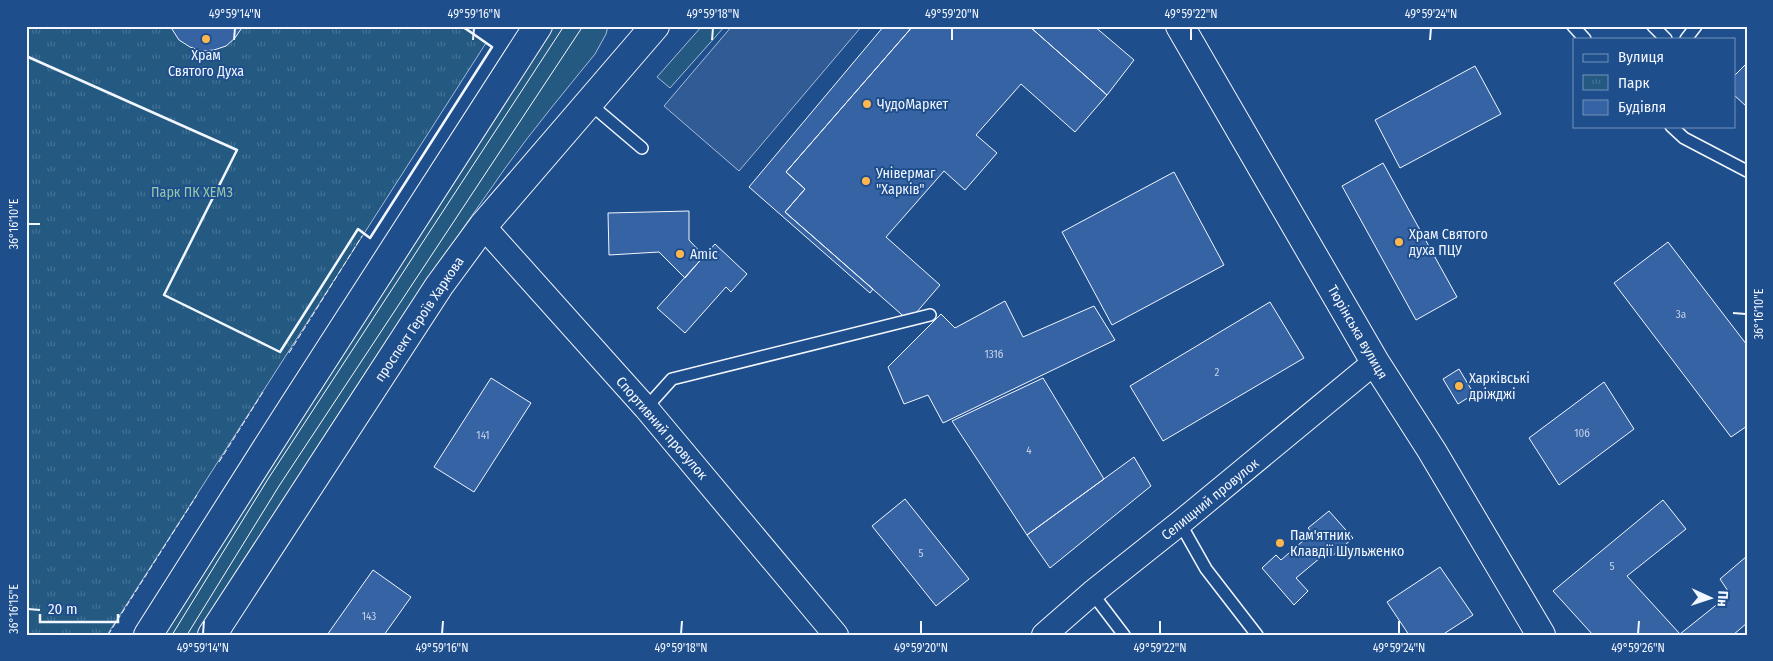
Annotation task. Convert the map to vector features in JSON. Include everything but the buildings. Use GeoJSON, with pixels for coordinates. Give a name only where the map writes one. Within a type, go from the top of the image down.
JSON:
{"type":"FeatureCollection","features":[{"type":"Feature","properties":{"kind":"main road"},"geometry":{"type":"LineString","coordinates":[[148,635],[538,26]]}},
{"type":"Feature","properties":{"kind":"main road","name":"проспект Героїв Харкова"},"geometry":{"type":"LineString","coordinates":[[212,635],[434,294],[483,226],[655,26]]}},
{"type":"Feature","properties":{"kind":"main road","name":"Тюрінська вулиця"},"geometry":{"type":"LineString","coordinates":[[1180,26],[1375,362],[1432,450],[1541,635]]}},
{"type":"Feature","properties":{"kind":"street","name":"Спортивний провулок"},"geometry":{"type":"LineString","coordinates":[[483,226],[646,408],[836,635]]}},
{"type":"Feature","properties":{"kind":"street","name":"Селищний провулок"},"geometry":{"type":"LineString","coordinates":[[1044,635],[1092,593],[1375,362]]}},
{"type":"Feature","properties":{"kind":"lane"},"geometry":{"type":"LineString","coordinates":[[1573,26],[1584,38]]}},
{"type":"Feature","properties":{"kind":"lane"},"geometry":{"type":"LineString","coordinates":[[1653,26],[1665,38]]}},
{"type":"Feature","properties":{"kind":"lane"},"geometry":{"type":"LineString","coordinates":[[1687,38],[1696,26]]}},
{"type":"Feature","properties":{"kind":"lane"},"geometry":{"type":"LineString","coordinates":[[589,103],[642,148]]}},
{"type":"Feature","properties":{"kind":"lane"},"geometry":{"type":"LineString","coordinates":[[1673,128],[1684,138],[1747,171]]}},
{"type":"Feature","properties":{"kind":"lane"},"geometry":{"type":"LineString","coordinates":[[646,408],[672,379],[930,316]]}},
{"type":"Feature","properties":{"kind":"lane"},"geometry":{"type":"LineString","coordinates":[[1180,523],[1206,569],[1257,635]]}},
{"type":"Feature","properties":{"kind":"lane"},"geometry":{"type":"LineString","coordinates":[[1092,593],[1124,635]]}},
{"type":"Feature","properties":{"kind":"green space","name":"Парк ПК ХЕМЗ"},"geometry":{"type":"Polygon","coordinates":[[[26,26],[460,26],[486,43],[107,635],[26,635],[26,26]]]}},
{"type":"Feature","properties":{"kind":"green space"},"geometry":{"type":"Polygon","coordinates":[[[553,26],[608,26],[606,34],[595,54],[506,167],[387,340],[273,516],[199,635],[163,635],[553,26]]]}},
{"type":"Feature","properties":{"kind":"green space"},"geometry":{"type":"Polygon","coordinates":[[[702,26],[725,26],[670,88],[657,77],[702,26]]]}},
{"type":"Feature","properties":{"kind":"shaded area"},"geometry":{"type":"Polygon","coordinates":[[[732,26],[862,26],[739,171],[664,106],[732,26]]]}},
{"type":"Feature","properties":{"kind":"tram line"},"geometry":{"type":"LineString","coordinates":[[172,635],[268,479],[564,26]]}},
{"type":"Feature","properties":{"kind":"tram line"},"geometry":{"type":"LineString","coordinates":[[187,635],[279,486],[583,26]]}},
{"type":"Feature","properties":{"kind":"fence"},"geometry":{"type":"LineString","coordinates":[[289,353],[362,236]]}},
{"type":"Feature","properties":{"kind":"fence"},"geometry":{"type":"LineString","coordinates":[[219,462],[263,392]]}},
{"type":"Feature","properties":{"kind":"fence"},"geometry":{"type":"LineString","coordinates":[[108,635],[197,495]]}},
{"type":"Feature","properties":{"kind":"wall"},"geometry":{"type":"LineString","coordinates":[[26,56],[237,150],[164,295],[280,352],[358,229],[370,238],[492,47],[462,26]]}},
{"type":"Feature","properties":{"kind":"place","name":"Храм Святого Духа"},"geometry":{"type":"Point","coordinates":[206,39]}},
{"type":"Feature","properties":{"kind":"place","name":"ЧудоМаркет"},"geometry":{"type":"Point","coordinates":[867,104]}},
{"type":"Feature","properties":{"kind":"place","name":"Універмаг \"Харків\""},"geometry":{"type":"Point","coordinates":[866,181]}},
{"type":"Feature","properties":{"kind":"place","name":"Храм Святого духа ПЦУ"},"geometry":{"type":"Point","coordinates":[1399,242]}},
{"type":"Feature","properties":{"kind":"place","name":"Amic"},"geometry":{"type":"Point","coordinates":[680,254]}},
{"type":"Feature","properties":{"kind":"place","name":"Харківські дріжджі"},"geometry":{"type":"Point","coordinates":[1459,386]}},
{"type":"Feature","properties":{"kind":"place","name":"Пам'ятник Клавдії Шульженко"},"geometry":{"type":"Point","coordinates":[1280,543]}}]}
